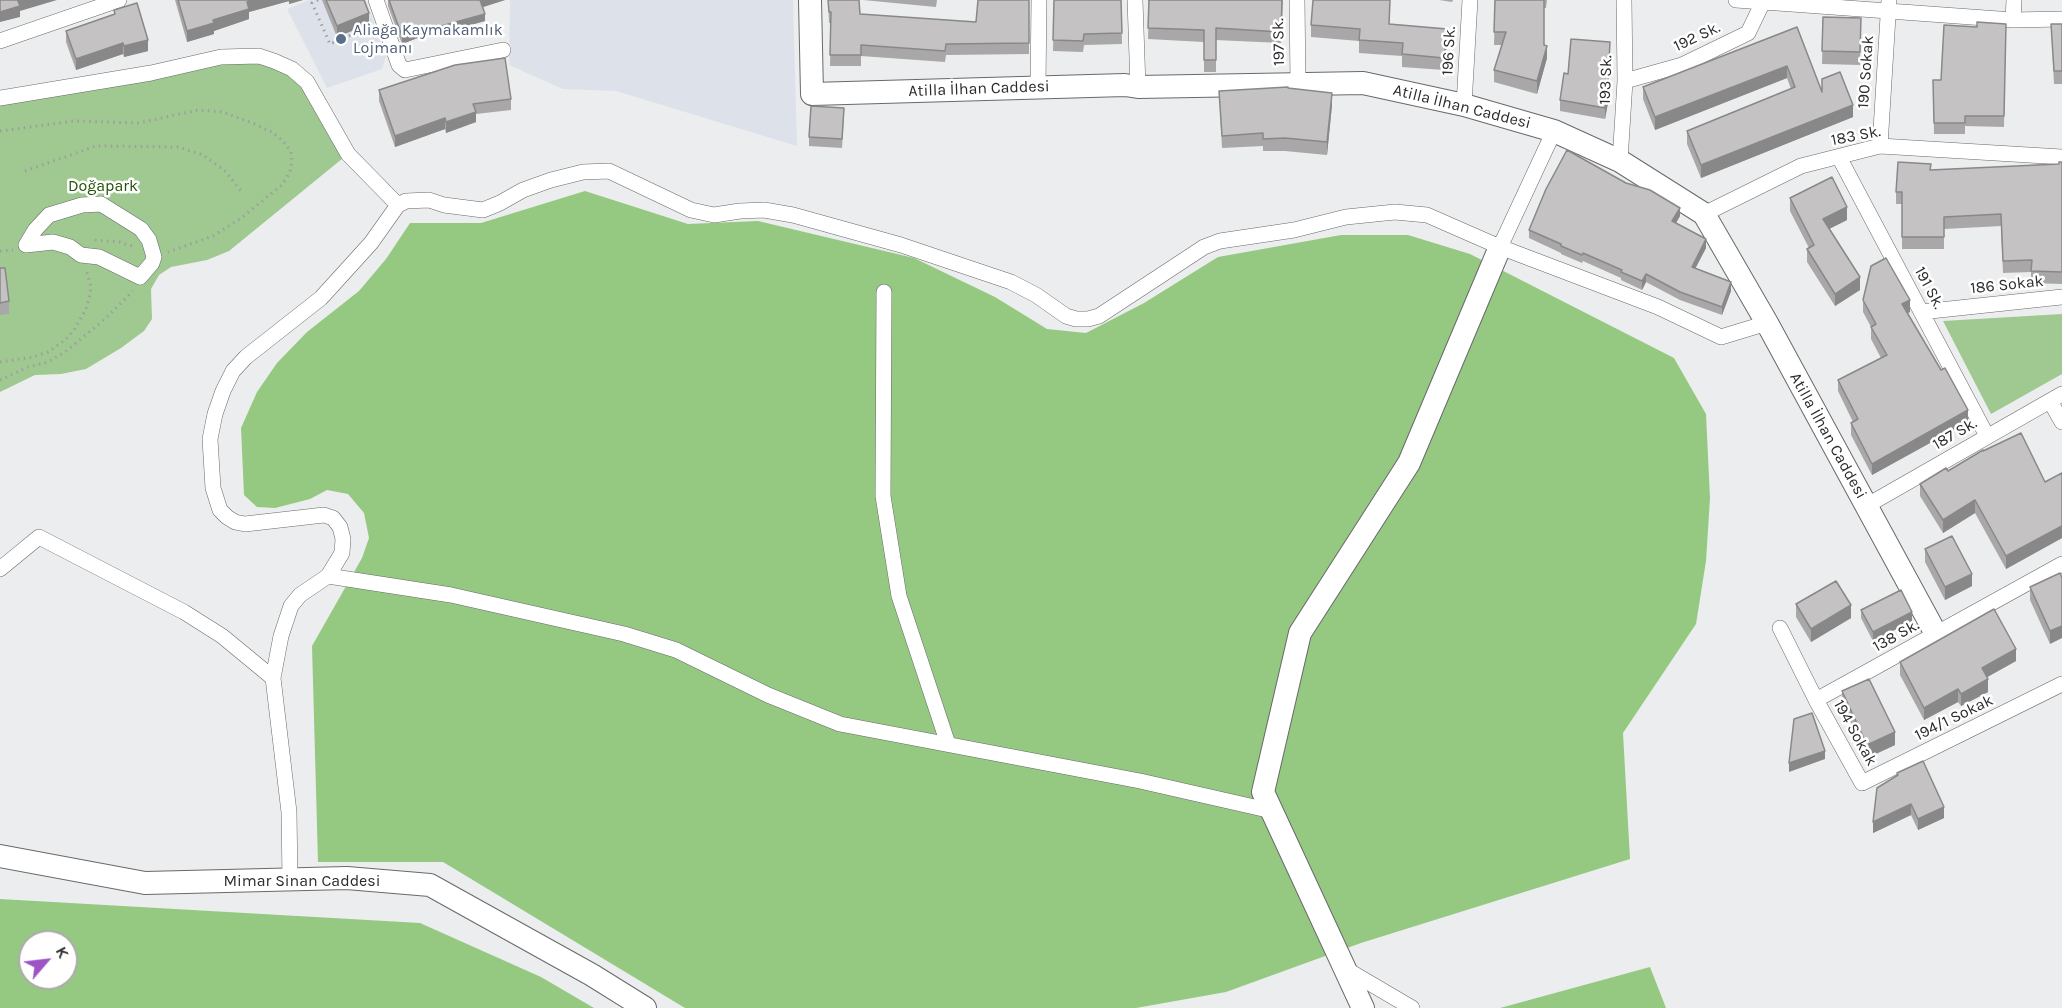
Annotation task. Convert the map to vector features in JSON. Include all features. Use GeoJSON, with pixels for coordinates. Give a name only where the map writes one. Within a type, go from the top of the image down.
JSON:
{"type":"FeatureCollection","features":[{"type":"Feature","properties":{"kind":"street"},"geometry":{"type":"LineString","coordinates":[[0,41],[119,0]]}},
{"type":"Feature","properties":{"kind":"street"},"geometry":{"type":"LineString","coordinates":[[376,0],[399,65],[405,70],[503,50]]}},
{"type":"Feature","properties":{"kind":"street","name":"Atilla İlhan Caddesi"},"geometry":{"type":"LineString","coordinates":[[810,0],[812,94],[1125,85],[1138,87],[1363,83],[1464,105],[1554,131],[1620,161],[1704,214],[1767,323],[1936,634]]}},
{"type":"Feature","properties":{"kind":"street"},"geometry":{"type":"LineString","coordinates":[[1038,87],[1039,0]]}},
{"type":"Feature","properties":{"kind":"street"},"geometry":{"type":"LineString","coordinates":[[1135,0],[1138,87]]}},
{"type":"Feature","properties":{"kind":"street","name":"197 Sk."},"geometry":{"type":"LineString","coordinates":[[1297,0],[1298,83]]}},
{"type":"Feature","properties":{"kind":"street","name":"196 Sk."},"geometry":{"type":"LineString","coordinates":[[1464,105],[1470,0]]}},
{"type":"Feature","properties":{"kind":"street","name":"193 Sk."},"geometry":{"type":"LineString","coordinates":[[1620,161],[1625,81],[1624,0]]}},
{"type":"Feature","properties":{"kind":"street"},"geometry":{"type":"LineString","coordinates":[[1736,0],[1889,6],[2013,20],[2062,19]]}},
{"type":"Feature","properties":{"kind":"street"},"geometry":{"type":"LineString","coordinates":[[2013,20],[2014,0]]}},
{"type":"Feature","properties":{"kind":"street","name":"192 Sk."},"geometry":{"type":"LineString","coordinates":[[1625,81],[1682,66],[1748,33],[1763,2]]}},
{"type":"Feature","properties":{"kind":"street","name":"190 Sokak"},"geometry":{"type":"LineString","coordinates":[[1880,146],[1889,6]]}},
{"type":"Feature","properties":{"kind":"street"},"geometry":{"type":"LineString","coordinates":[[0,98],[151,73],[221,57],[259,56],[274,60],[292,69],[307,81],[348,153],[398,205]]}},
{"type":"Feature","properties":{"kind":"street"},"geometry":{"type":"LineString","coordinates":[[1363,1008],[1263,792],[1300,633],[1409,463],[1500,247],[1554,131]]}},
{"type":"Feature","properties":{"kind":"street","name":"183 Sk."},"geometry":{"type":"LineString","coordinates":[[1704,214],[1801,166],[1880,146],[2062,157]]}},
{"type":"Feature","properties":{"kind":"street","name":"191 Sk."},"geometry":{"type":"LineString","coordinates":[[1839,157],[1987,436]]}},
{"type":"Feature","properties":{"kind":"street"},"geometry":{"type":"LineString","coordinates":[[290,880],[289,812],[273,678],[281,636],[291,606],[300,595],[328,576],[342,553],[343,539],[340,527],[333,518],[324,515],[245,524],[227,517],[220,510],[213,488],[210,439],[215,414],[233,371],[246,357],[321,298],[371,243],[398,205],[406,201],[423,200],[483,210],[523,190],[551,180],[583,172],[609,171],[691,210],[714,215],[764,210],[794,215],[931,255],[1011,282],[1036,295],[1066,316],[1076,319],[1099,316],[1204,247],[1220,242],[1294,230],[1346,217],[1395,212],[1427,215],[1500,247],[1658,307],[1721,337],[1767,323]]}},
{"type":"Feature","properties":{"kind":"street"},"geometry":{"type":"LineString","coordinates":[[101,204],[141,229],[149,240],[154,257],[152,263],[140,277],[99,257],[81,255],[70,247],[53,242],[24,247],[34,230],[48,215],[82,205],[101,204]]}},
{"type":"Feature","properties":{"kind":"street"},"geometry":{"type":"LineString","coordinates":[[884,292],[883,496],[899,596],[948,744]]}},
{"type":"Feature","properties":{"kind":"street","name":"186 Sokak"},"geometry":{"type":"LineString","coordinates":[[1920,312],[2062,297]]}},
{"type":"Feature","properties":{"kind":"street"},"geometry":{"type":"LineString","coordinates":[[2056,398],[2062,422]]}},
{"type":"Feature","properties":{"kind":"street","name":"187 Sk."},"geometry":{"type":"LineString","coordinates":[[1866,506],[2056,398]]}},
{"type":"Feature","properties":{"kind":"street"},"geometry":{"type":"LineString","coordinates":[[0,569],[39,537],[184,612],[229,641],[273,678]]}},
{"type":"Feature","properties":{"kind":"street","name":"138 Sk."},"geometry":{"type":"LineString","coordinates":[[1816,700],[2062,564]]}},
{"type":"Feature","properties":{"kind":"street"},"geometry":{"type":"LineString","coordinates":[[328,576],[451,595],[624,634],[676,650],[768,696],[840,724],[1140,781],[1272,811]]}},
{"type":"Feature","properties":{"kind":"street"},"geometry":{"type":"LineString","coordinates":[[1780,628],[1816,700]]}},
{"type":"Feature","properties":{"kind":"street","name":"194/1 Sokak"},"geometry":{"type":"LineString","coordinates":[[1862,783],[2062,684]]}},
{"type":"Feature","properties":{"kind":"street","name":"194 Sokak"},"geometry":{"type":"LineString","coordinates":[[1816,700],[1862,783]]}},
{"type":"Feature","properties":{"kind":"street","name":"Mimar Sinan Caddesi"},"geometry":{"type":"LineString","coordinates":[[0,856],[145,883],[347,878],[430,885],[592,975],[645,1008]]}},
{"type":"Feature","properties":{"kind":"street"},"geometry":{"type":"LineString","coordinates":[[1344,968],[1412,1008]]}},
{"type":"Feature","properties":{"kind":"path"},"geometry":{"type":"LineString","coordinates":[[318,0],[312,3],[330,44],[366,28],[362,16]]}},
{"type":"Feature","properties":{"kind":"path"},"geometry":{"type":"LineString","coordinates":[[0,131],[74,121],[139,123],[198,110],[222,112],[250,122],[272,132],[283,141],[291,152],[292,161],[290,172],[282,184],[240,219],[213,236],[167,252],[161,258]]}},
{"type":"Feature","properties":{"kind":"path"},"geometry":{"type":"LineString","coordinates":[[25,171],[96,146],[178,147],[203,155],[225,171],[241,191]]}},
{"type":"Feature","properties":{"kind":"path"},"geometry":{"type":"LineString","coordinates":[[0,251],[24,247]]}},
{"type":"Feature","properties":{"kind":"path"},"geometry":{"type":"LineString","coordinates":[[0,362],[33,357],[48,352],[65,340],[74,330],[86,309],[90,295],[91,286],[85,268]]}},
{"type":"Feature","properties":{"kind":"path"},"geometry":{"type":"LineString","coordinates":[[0,380],[28,367],[48,362],[65,352],[105,320],[135,288]]}},
{"type":"Feature","properties":{"kind":"shaded area","name":"Aliağa Kaymakamlık Lojmanı"},"geometry":{"type":"Polygon","coordinates":[[[309,0],[366,0],[386,56],[382,69],[327,88],[287,9],[309,0]]]}},
{"type":"Feature","properties":{"kind":"shaded area"},"geometry":{"type":"Polygon","coordinates":[[[510,0],[793,0],[797,146],[616,91],[563,89],[509,65],[510,0]]]}},
{"type":"Feature","properties":{"kind":"green space","name":"Doğapark"},"geometry":{"type":"Polygon","coordinates":[[[221,57],[292,69],[348,154],[229,251],[207,260],[171,267],[159,275],[151,289],[152,319],[144,331],[121,348],[86,369],[61,374],[35,375],[0,392],[0,98],[221,57]]]}},
{"type":"Feature","properties":{"kind":"green space"},"geometry":{"type":"Polygon","coordinates":[[[585,191],[688,224],[758,221],[914,258],[995,297],[1047,329],[1086,333],[1144,303],[1218,257],[1341,235],[1408,235],[1470,254],[1674,358],[1706,414],[1710,498],[1706,561],[1696,624],[1623,733],[1630,859],[1361,943],[1226,992],[1136,1008],[685,1008],[443,862],[318,862],[312,646],[362,558],[369,538],[364,513],[348,494],[327,490],[310,499],[275,508],[257,507],[244,495],[241,428],[257,392],[277,363],[307,332],[359,291],[386,259],[410,223],[481,223],[585,191]]]}},
{"type":"Feature","properties":{"kind":"green space"},"geometry":{"type":"Polygon","coordinates":[[[2062,314],[2062,374],[1991,414],[1943,321],[2062,314]]]}},
{"type":"Feature","properties":{"kind":"green space"},"geometry":{"type":"Polygon","coordinates":[[[0,899],[420,923],[541,977],[594,1008],[0,1008],[0,899]]]}},
{"type":"Feature","properties":{"kind":"green space"},"geometry":{"type":"Polygon","coordinates":[[[1650,967],[1666,1008],[1500,1008],[1650,967]]]}},
{"type":"Feature","properties":{"kind":"building"},"geometry":{"type":"Polygon","coordinates":[[[0,0],[21,0],[18,1],[20,6],[0,12],[0,0]]]}},
{"type":"Feature","properties":{"kind":"building"},"geometry":{"type":"Polygon","coordinates":[[[178,0],[254,0],[247,2],[249,9],[187,31],[178,0]]]}},
{"type":"Feature","properties":{"kind":"building","name":"Aliağa Kaymakamlık Lojmanı"},"geometry":{"type":"Polygon","coordinates":[[[326,0],[364,0],[369,13],[337,26],[326,0]]]}},
{"type":"Feature","properties":{"kind":"building"},"geometry":{"type":"Polygon","coordinates":[[[389,0],[480,0],[485,14],[434,28],[433,25],[402,36],[389,0]]]}},
{"type":"Feature","properties":{"kind":"building"},"geometry":{"type":"Polygon","coordinates":[[[828,0],[859,0],[860,14],[976,22],[978,0],[1029,0],[1029,43],[946,44],[945,51],[861,45],[861,55],[830,55],[831,12],[829,12],[828,0]]]}},
{"type":"Feature","properties":{"kind":"building"},"geometry":{"type":"Polygon","coordinates":[[[1054,0],[1121,0],[1122,33],[1084,34],[1083,41],[1053,40],[1054,0]]]}},
{"type":"Feature","properties":{"kind":"building"},"geometry":{"type":"Polygon","coordinates":[[[1149,0],[1282,0],[1281,32],[1216,28],[1216,60],[1204,60],[1204,30],[1148,28],[1149,0]]]}},
{"type":"Feature","properties":{"kind":"building"},"geometry":{"type":"Polygon","coordinates":[[[1313,0],[1390,0],[1389,24],[1447,29],[1444,58],[1402,54],[1403,43],[1359,40],[1360,29],[1311,25],[1313,0]]]}},
{"type":"Feature","properties":{"kind":"building"},"geometry":{"type":"Polygon","coordinates":[[[1495,0],[1544,0],[1544,45],[1547,46],[1537,81],[1494,70],[1506,32],[1494,32],[1495,0]]]}},
{"type":"Feature","properties":{"kind":"building"},"geometry":{"type":"Polygon","coordinates":[[[137,3],[148,40],[124,46],[123,43],[76,59],[66,31],[115,14],[114,10],[137,3]]]}},
{"type":"Feature","properties":{"kind":"building"},"geometry":{"type":"Polygon","coordinates":[[[1823,17],[1861,18],[1860,52],[1822,51],[1823,17]]]}},
{"type":"Feature","properties":{"kind":"building"},"geometry":{"type":"Polygon","coordinates":[[[1977,22],[2006,24],[2004,116],[1965,116],[1965,123],[1934,123],[1933,80],[1941,80],[1944,25],[1977,27],[1977,22]]]}},
{"type":"Feature","properties":{"kind":"building"},"geometry":{"type":"Polygon","coordinates":[[[2051,24],[2062,24],[2062,71],[2054,71],[2051,24]]]}},
{"type":"Feature","properties":{"kind":"building"},"geometry":{"type":"Polygon","coordinates":[[[1797,27],[1822,92],[1822,79],[1840,72],[1853,105],[1701,165],[1687,131],[1795,87],[1787,66],[1655,117],[1643,87],[1797,27]]]}},
{"type":"Feature","properties":{"kind":"building"},"geometry":{"type":"Polygon","coordinates":[[[1571,39],[1610,42],[1608,81],[1610,82],[1605,108],[1560,100],[1564,73],[1568,74],[1571,39]]]}},
{"type":"Feature","properties":{"kind":"building"},"geometry":{"type":"Polygon","coordinates":[[[505,58],[511,99],[473,104],[476,112],[446,122],[445,118],[395,136],[379,90],[455,65],[505,58]]]}},
{"type":"Feature","properties":{"kind":"building"},"geometry":{"type":"Polygon","coordinates":[[[1288,87],[1332,93],[1327,142],[1285,138],[1263,139],[1263,133],[1222,136],[1219,91],[1288,87]]]}},
{"type":"Feature","properties":{"kind":"building"},"geometry":{"type":"Polygon","coordinates":[[[811,106],[844,108],[842,139],[809,137],[811,106]]]}},
{"type":"Feature","properties":{"kind":"building"},"geometry":{"type":"Polygon","coordinates":[[[1567,150],[1626,183],[1650,190],[1680,208],[1672,221],[1706,239],[1692,267],[1731,282],[1722,307],[1680,292],[1646,274],[1642,281],[1529,230],[1546,189],[1567,150]]]}},
{"type":"Feature","properties":{"kind":"building"},"geometry":{"type":"Polygon","coordinates":[[[1898,162],[1931,164],[1930,170],[2059,164],[2062,162],[2062,272],[2031,271],[2032,260],[2003,261],[2001,214],[1944,217],[1944,237],[1902,237],[1902,192],[1896,192],[1898,162]]]}},
{"type":"Feature","properties":{"kind":"building"},"geometry":{"type":"Polygon","coordinates":[[[1832,177],[1847,207],[1823,219],[1860,277],[1835,294],[1807,249],[1814,245],[1790,198],[1832,177]]]}},
{"type":"Feature","properties":{"kind":"building"},"geometry":{"type":"Polygon","coordinates":[[[1886,258],[1910,300],[1902,304],[1941,370],[1945,368],[1968,410],[1872,464],[1851,423],[1858,419],[1838,380],[1887,355],[1871,327],[1876,324],[1863,300],[1871,266],[1886,258]]]}},
{"type":"Feature","properties":{"kind":"building"},"geometry":{"type":"Polygon","coordinates":[[[0,268],[5,268],[9,301],[0,303],[0,268]]]}},
{"type":"Feature","properties":{"kind":"building"},"geometry":{"type":"Polygon","coordinates":[[[2021,433],[2045,482],[2062,473],[2062,526],[2006,556],[1975,500],[1943,520],[1920,484],[1946,468],[1948,471],[1983,450],[2021,433]]]}},
{"type":"Feature","properties":{"kind":"building"},"geometry":{"type":"Polygon","coordinates":[[[1952,536],[1972,574],[1945,587],[1925,549],[1952,536]]]}},
{"type":"Feature","properties":{"kind":"building"},"geometry":{"type":"Polygon","coordinates":[[[2060,573],[2062,578],[2062,626],[2050,631],[2030,587],[2060,573]]]}},
{"type":"Feature","properties":{"kind":"building"},"geometry":{"type":"Polygon","coordinates":[[[1836,581],[1851,605],[1811,629],[1796,604],[1836,581]]]}},
{"type":"Feature","properties":{"kind":"building"},"geometry":{"type":"Polygon","coordinates":[[[1901,590],[1912,612],[1873,632],[1861,610],[1901,590]]]}},
{"type":"Feature","properties":{"kind":"building"},"geometry":{"type":"Polygon","coordinates":[[[1994,609],[2016,649],[1982,668],[1988,679],[1961,694],[1958,689],[1924,708],[1900,662],[1994,609]]]}},
{"type":"Feature","properties":{"kind":"building"},"geometry":{"type":"Polygon","coordinates":[[[1869,679],[1895,732],[1867,745],[1842,691],[1869,679]]]}},
{"type":"Feature","properties":{"kind":"building"},"geometry":{"type":"Polygon","coordinates":[[[1812,713],[1825,751],[1789,763],[1794,719],[1812,713]]]}},
{"type":"Feature","properties":{"kind":"building"},"geometry":{"type":"Polygon","coordinates":[[[1923,761],[1944,807],[1918,819],[1911,804],[1873,822],[1877,788],[1898,775],[1897,773],[1923,761]]]}},
{"type":"Feature","properties":{"kind":"place","name":"Aliağa Kaymakamlık Lojmanı"},"geometry":{"type":"Point","coordinates":[341,39]}}]}
